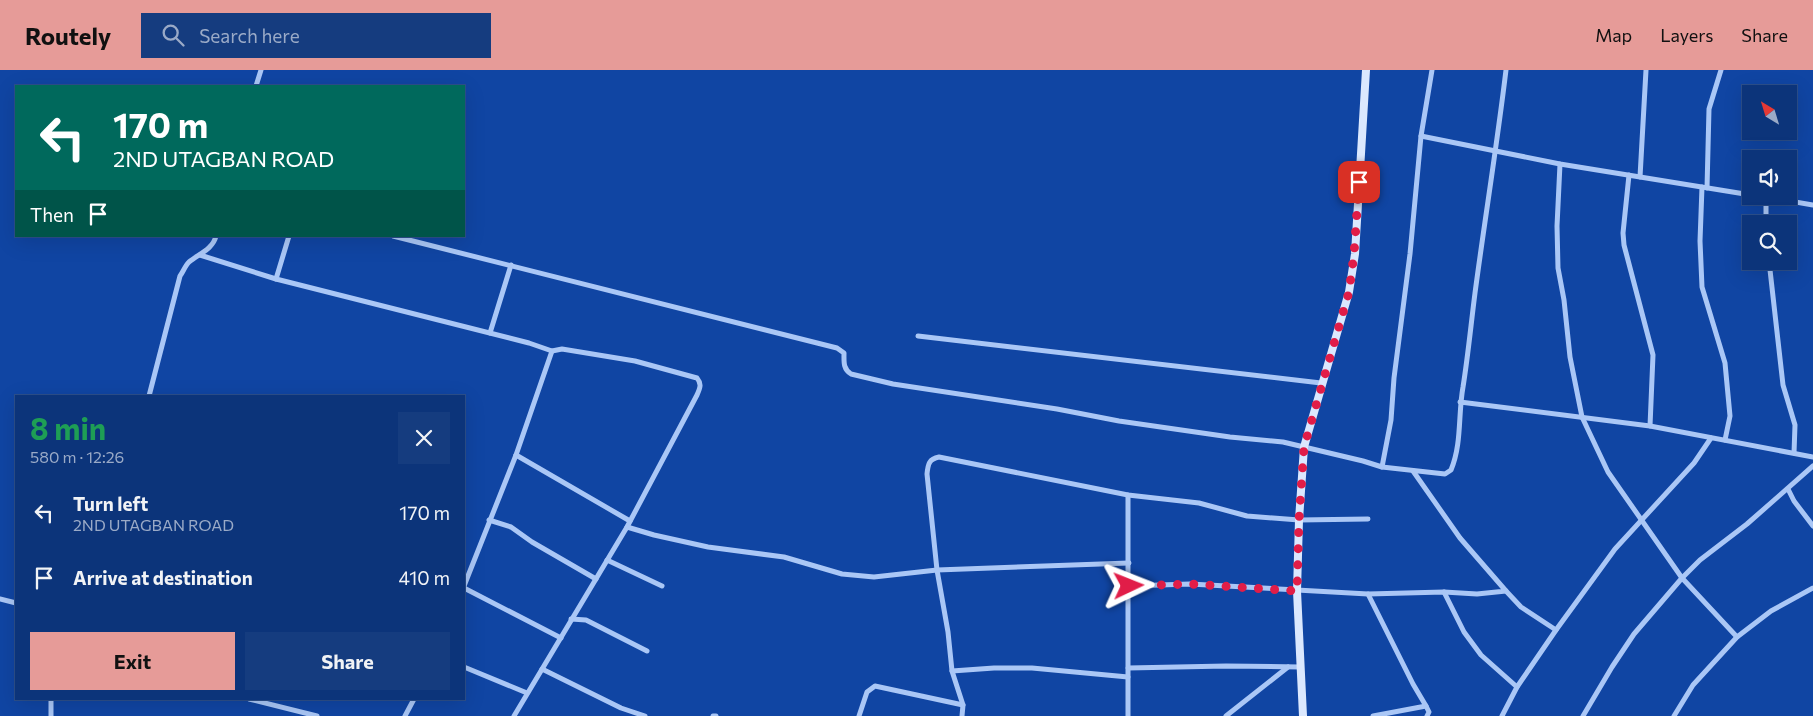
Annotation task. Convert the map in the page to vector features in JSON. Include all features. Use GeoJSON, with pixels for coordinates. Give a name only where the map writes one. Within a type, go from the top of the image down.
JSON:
{"type":"FeatureCollection","features":[{"type":"Feature","properties":{"kind":"street"},"geometry":{"type":"LineString","coordinates":[[256,85],[261,70]]}},
{"type":"Feature","properties":{"kind":"street"},"geometry":{"type":"LineString","coordinates":[[1303,716],[1297,591],[1304,447],[1321,383],[1349,292],[1354,254],[1366,70]]}},
{"type":"Feature","properties":{"kind":"street"},"geometry":{"type":"LineString","coordinates":[[1382,467],[1391,420],[1421,136],[1432,70]]}},
{"type":"Feature","properties":{"kind":"street"},"geometry":{"type":"LineString","coordinates":[[397,237],[837,348],[844,353],[844,366],[851,374],[893,384],[1057,409],[1119,421],[1230,437],[1282,442],[1382,467],[1445,474],[1451,470],[1457,444],[1460,402],[1470,348],[1475,293],[1506,70]]}},
{"type":"Feature","properties":{"kind":"street"},"geometry":{"type":"LineString","coordinates":[[1640,177],[1646,70]]}},
{"type":"Feature","properties":{"kind":"street"},"geometry":{"type":"LineString","coordinates":[[1721,70],[1709,109],[1700,241],[1702,287],[1725,363],[1730,416],[1725,440]]}},
{"type":"Feature","properties":{"kind":"street"},"geometry":{"type":"LineString","coordinates":[[1421,136],[1560,164],[1742,193]]}},
{"type":"Feature","properties":{"kind":"street"},"geometry":{"type":"LineString","coordinates":[[1560,164],[1557,226],[1558,268],[1564,300],[1570,357],[1582,417],[1608,472],[1682,578],[1737,638]]}},
{"type":"Feature","properties":{"kind":"street"},"geometry":{"type":"LineString","coordinates":[[1629,175],[1623,233],[1624,245],[1653,356],[1650,426]]}},
{"type":"Feature","properties":{"kind":"street"},"geometry":{"type":"LineString","coordinates":[[1797,202],[1813,205]]}},
{"type":"Feature","properties":{"kind":"street"},"geometry":{"type":"LineString","coordinates":[[149,395],[180,276],[188,263],[200,256],[215,242],[216,237]]}},
{"type":"Feature","properties":{"kind":"street"},"geometry":{"type":"LineString","coordinates":[[276,279],[289,237]]}},
{"type":"Feature","properties":{"kind":"street"},"geometry":{"type":"LineString","coordinates":[[200,256],[276,279],[529,343],[552,351],[562,349],[635,361],[697,378],[700,382],[697,395],[628,524],[514,716]]}},
{"type":"Feature","properties":{"kind":"street"},"geometry":{"type":"LineString","coordinates":[[490,333],[511,265]]}},
{"type":"Feature","properties":{"kind":"street"},"geometry":{"type":"LineString","coordinates":[[1770,270],[1783,385],[1795,424],[1794,453]]}},
{"type":"Feature","properties":{"kind":"street"},"geometry":{"type":"LineString","coordinates":[[918,336],[1321,383]]}},
{"type":"Feature","properties":{"kind":"street"},"geometry":{"type":"LineString","coordinates":[[465,584],[516,454],[552,351]]}},
{"type":"Feature","properties":{"kind":"street"},"geometry":{"type":"LineString","coordinates":[[1460,402],[1650,426],[1813,456]]}},
{"type":"Feature","properties":{"kind":"street"},"geometry":{"type":"LineString","coordinates":[[1502,716],[1517,687],[1615,548],[1694,462],[1711,438]]}},
{"type":"Feature","properties":{"kind":"street"},"geometry":{"type":"LineString","coordinates":[[516,454],[628,524],[654,536],[708,547],[784,557],[842,574],[874,577],[938,570],[1129,563]]}},
{"type":"Feature","properties":{"kind":"street"},"geometry":{"type":"LineString","coordinates":[[962,716],[963,705],[952,671],[938,570],[927,474],[928,464],[932,459],[939,457],[957,460],[1128,495],[1199,503],[1247,516],[1299,520],[1368,519]]}},
{"type":"Feature","properties":{"kind":"street"},"geometry":{"type":"LineString","coordinates":[[1583,716],[1634,634],[1682,578],[1700,560],[1788,489],[1813,466]]}},
{"type":"Feature","properties":{"kind":"street"},"geometry":{"type":"LineString","coordinates":[[1413,471],[1460,538],[1506,592],[1521,606],[1556,630]]}},
{"type":"Feature","properties":{"kind":"street"},"geometry":{"type":"LineString","coordinates":[[1788,489],[1794,501],[1813,526]]}},
{"type":"Feature","properties":{"kind":"street"},"geometry":{"type":"LineString","coordinates":[[1128,495],[1128,716]]}},
{"type":"Feature","properties":{"kind":"street"},"geometry":{"type":"LineString","coordinates":[[489,520],[510,527],[596,579]]}},
{"type":"Feature","properties":{"kind":"street"},"geometry":{"type":"LineString","coordinates":[[607,560],[662,586]]}},
{"type":"Feature","properties":{"kind":"street"},"geometry":{"type":"LineString","coordinates":[[1129,586],[1199,584],[1368,594],[1444,592],[1477,594],[1506,592]]}},
{"type":"Feature","properties":{"kind":"street"},"geometry":{"type":"LineString","coordinates":[[465,588],[561,638]]}},
{"type":"Feature","properties":{"kind":"street"},"geometry":{"type":"LineString","coordinates":[[1674,716],[1693,685],[1737,638],[1771,611],[1813,588]]}},
{"type":"Feature","properties":{"kind":"street"},"geometry":{"type":"LineString","coordinates":[[1444,592],[1464,632],[1481,655],[1517,687]]}},
{"type":"Feature","properties":{"kind":"street"},"geometry":{"type":"LineString","coordinates":[[1368,594],[1429,712],[1427,716]]}},
{"type":"Feature","properties":{"kind":"street"},"geometry":{"type":"LineString","coordinates":[[0,599],[15,603]]}},
{"type":"Feature","properties":{"kind":"street"},"geometry":{"type":"LineString","coordinates":[[571,619],[586,620],[646,651]]}},
{"type":"Feature","properties":{"kind":"street"},"geometry":{"type":"LineString","coordinates":[[465,667],[527,694]]}},
{"type":"Feature","properties":{"kind":"street"},"geometry":{"type":"LineString","coordinates":[[1226,716],[1288,667]]}},
{"type":"Feature","properties":{"kind":"street"},"geometry":{"type":"LineString","coordinates":[[1128,668],[1300,667]]}},
{"type":"Feature","properties":{"kind":"street"},"geometry":{"type":"LineString","coordinates":[[952,671],[1032,668],[1128,677]]}},
{"type":"Feature","properties":{"kind":"street"},"geometry":{"type":"LineString","coordinates":[[542,669],[621,708],[645,716]]}},
{"type":"Feature","properties":{"kind":"street"},"geometry":{"type":"LineString","coordinates":[[859,716],[867,692],[875,686],[963,705]]}},
{"type":"Feature","properties":{"kind":"street"},"geometry":{"type":"LineString","coordinates":[[51,716],[52,700]]}},
{"type":"Feature","properties":{"kind":"street"},"geometry":{"type":"LineString","coordinates":[[253,700],[317,716]]}},
{"type":"Feature","properties":{"kind":"street"},"geometry":{"type":"LineString","coordinates":[[405,716],[413,700]]}},
{"type":"Feature","properties":{"kind":"street"},"geometry":{"type":"LineString","coordinates":[[1373,716],[1426,706]]}},
{"type":"Feature","properties":{"kind":"route"},"geometry":{"type":"LineString","coordinates":[[1129,586],[1190,584],[1297,591],[1304,447],[1321,383],[1349,292],[1354,254],[1359,182]]}}]}
